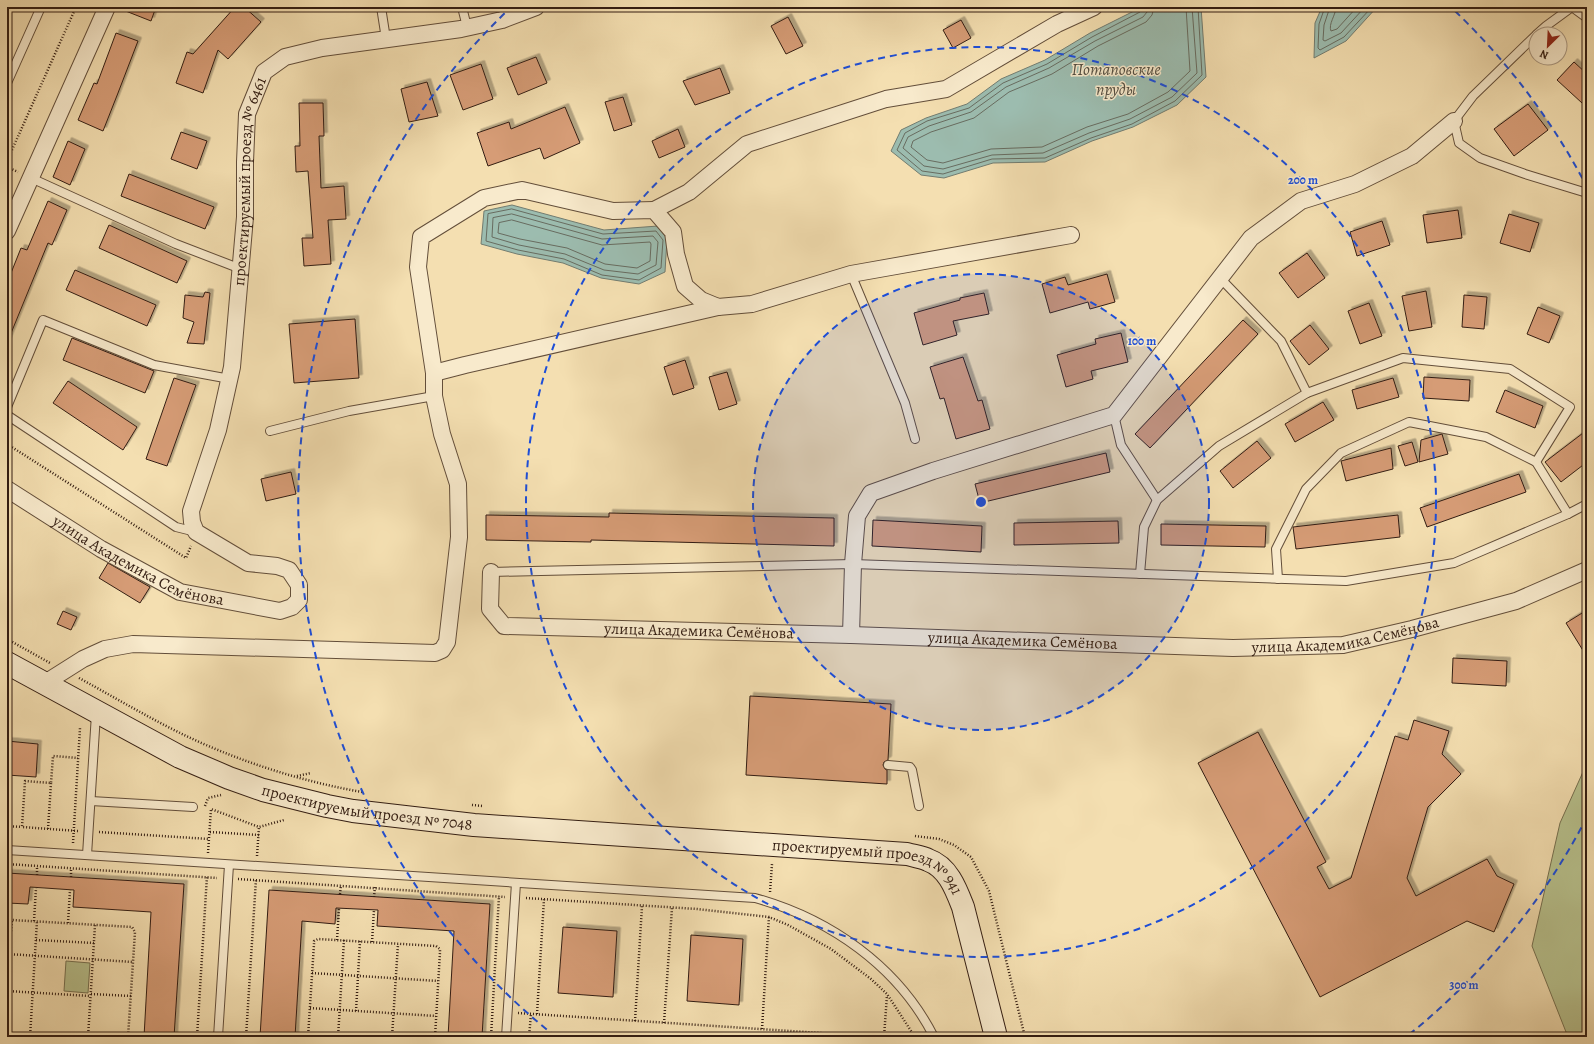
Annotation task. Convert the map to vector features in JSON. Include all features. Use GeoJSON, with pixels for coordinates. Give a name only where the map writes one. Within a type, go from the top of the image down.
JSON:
{"type":"FeatureCollection","features":[{"type":"Feature","properties":{"kind":"main road","name":"проектируемый проезд № 7048"},"geometry":{"type":"LineString","coordinates":[[7,663],[180,756],[229,778],[263,790],[327,806],[353,811],[474,825],[757,843]]}},
{"type":"Feature","properties":{"kind":"main road","name":"проектируемый проезд № 941"},"geometry":{"type":"LineString","coordinates":[[757,843],[907,854],[930,860],[943,868],[957,889],[963,907],[996,1037]]}},
{"type":"Feature","properties":{"kind":"street"},"geometry":{"type":"LineString","coordinates":[[7,231],[107,7]]}},
{"type":"Feature","properties":{"kind":"street","name":"проектируемый проезд № 6461"},"geometry":{"type":"LineString","coordinates":[[194,527],[190,511],[218,430],[232,368],[245,217],[247,114],[264,72],[286,57],[322,48],[461,29],[502,20],[536,7]]}},
{"type":"Feature","properties":{"kind":"street"},"geometry":{"type":"LineString","coordinates":[[45,683],[83,659],[105,649],[133,644],[435,653],[442,650],[447,642],[459,537],[458,484],[442,434],[434,396],[434,373],[418,267],[421,237],[484,198],[522,190],[613,212],[654,210],[689,192],[747,144],[886,100],[946,89],[1057,24],[1094,7]]}},
{"type":"Feature","properties":{"kind":"street"},"geometry":{"type":"LineString","coordinates":[[851,635],[856,516],[871,493],[1114,415],[1252,238],[1301,201],[1355,184],[1412,156],[1454,121]]}},
{"type":"Feature","properties":{"kind":"street"},"geometry":{"type":"LineString","coordinates":[[654,210],[673,232],[676,254],[685,286],[701,300],[718,307]]}},
{"type":"Feature","properties":{"kind":"street"},"geometry":{"type":"LineString","coordinates":[[434,373],[718,307],[752,304],[850,274],[1071,235]]}},
{"type":"Feature","properties":{"kind":"street","name":"улица Академика Семёнова"},"geometry":{"type":"LineString","coordinates":[[7,489],[101,549],[180,592],[280,611],[292,608],[299,600],[299,585],[289,570],[278,566],[248,563],[194,527]]}},
{"type":"Feature","properties":{"kind":"street","name":"улица Академика Семёнова"},"geometry":{"type":"LineString","coordinates":[[491,572],[490,609],[504,626],[851,635],[1232,648],[1343,645],[1412,629],[1516,601],[1587,570]]}},
{"type":"Feature","properties":{"kind":"lane"},"geometry":{"type":"LineString","coordinates":[[7,83],[41,7]]}},
{"type":"Feature","properties":{"kind":"lane"},"geometry":{"type":"LineString","coordinates":[[381,7],[386,39]]}},
{"type":"Feature","properties":{"kind":"lane"},"geometry":{"type":"LineString","coordinates":[[462,7],[467,27]]}},
{"type":"Feature","properties":{"kind":"lane"},"geometry":{"type":"LineString","coordinates":[[1546,26],[1572,7],[1587,18]]}},
{"type":"Feature","properties":{"kind":"lane"},"geometry":{"type":"LineString","coordinates":[[1528,42],[1473,96],[1454,121],[1460,143],[1480,158],[1525,174],[1587,193]]}},
{"type":"Feature","properties":{"kind":"lane"},"geometry":{"type":"LineString","coordinates":[[31,178],[176,244],[241,269]]}},
{"type":"Feature","properties":{"kind":"lane"},"geometry":{"type":"LineString","coordinates":[[850,274],[905,403],[914,438]]}},
{"type":"Feature","properties":{"kind":"lane"},"geometry":{"type":"LineString","coordinates":[[1220,278],[1281,341],[1307,393]]}},
{"type":"Feature","properties":{"kind":"lane"},"geometry":{"type":"LineString","coordinates":[[7,407],[44,320],[154,365],[230,379]]}},
{"type":"Feature","properties":{"kind":"lane"},"geometry":{"type":"LineString","coordinates":[[1140,574],[1144,527],[1157,500],[1219,446],[1307,393],[1403,358],[1510,369],[1570,407],[1536,462]]}},
{"type":"Feature","properties":{"kind":"lane"},"geometry":{"type":"LineString","coordinates":[[270,431],[349,410],[434,396]]}},
{"type":"Feature","properties":{"kind":"lane"},"geometry":{"type":"LineString","coordinates":[[7,415],[176,527],[194,527]]}},
{"type":"Feature","properties":{"kind":"lane"},"geometry":{"type":"LineString","coordinates":[[1114,415],[1121,445],[1157,500]]}},
{"type":"Feature","properties":{"kind":"lane"},"geometry":{"type":"LineString","coordinates":[[1278,579],[1276,549],[1306,489],[1341,453],[1409,422],[1486,437],[1536,462],[1568,514]]}},
{"type":"Feature","properties":{"kind":"lane"},"geometry":{"type":"LineString","coordinates":[[491,572],[853,564],[1346,581],[1454,563],[1568,514],[1587,504]]}},
{"type":"Feature","properties":{"kind":"lane"},"geometry":{"type":"LineString","coordinates":[[88,855],[97,712]]}},
{"type":"Feature","properties":{"kind":"lane"},"geometry":{"type":"LineString","coordinates":[[888,765],[910,767],[912,770],[919,806]]}},
{"type":"Feature","properties":{"kind":"lane"},"geometry":{"type":"LineString","coordinates":[[91,801],[193,807]]}},
{"type":"Feature","properties":{"kind":"lane"},"geometry":{"type":"LineString","coordinates":[[7,850],[755,898],[795,911],[822,924],[844,937],[867,954],[902,990],[920,1013],[934,1037]]}},
{"type":"Feature","properties":{"kind":"lane"},"geometry":{"type":"LineString","coordinates":[[218,1037],[229,865]]}},
{"type":"Feature","properties":{"kind":"lane"},"geometry":{"type":"LineString","coordinates":[[506,1037],[516,883]]}},
{"type":"Feature","properties":{"kind":"path"},"geometry":{"type":"LineString","coordinates":[[7,161],[76,7]]}},
{"type":"Feature","properties":{"kind":"path"},"geometry":{"type":"LineString","coordinates":[[7,444],[186,558],[194,527]]}},
{"type":"Feature","properties":{"kind":"path"},"geometry":{"type":"LineString","coordinates":[[7,639],[178,732],[244,760],[294,776],[331,786],[366,793]]}},
{"type":"Feature","properties":{"kind":"path"},"geometry":{"type":"LineString","coordinates":[[72,854],[80,728]]}},
{"type":"Feature","properties":{"kind":"path"},"geometry":{"type":"LineString","coordinates":[[48,829],[51,783]]}},
{"type":"Feature","properties":{"kind":"path"},"geometry":{"type":"LineString","coordinates":[[469,804],[485,806]]}},
{"type":"Feature","properties":{"kind":"path"},"geometry":{"type":"LineString","coordinates":[[197,1037],[211,809],[259,827],[284,820]]}},
{"type":"Feature","properties":{"kind":"path"},"geometry":{"type":"LineString","coordinates":[[7,826],[22,827]]}},
{"type":"Feature","properties":{"kind":"path"},"geometry":{"type":"LineString","coordinates":[[246,1037],[259,827]]}},
{"type":"Feature","properties":{"kind":"path"},"geometry":{"type":"LineString","coordinates":[[210,832],[259,835]]}},
{"type":"Feature","properties":{"kind":"path"},"geometry":{"type":"LineString","coordinates":[[912,836],[939,839],[954,845],[971,857],[989,891],[1025,1037]]}},
{"type":"Feature","properties":{"kind":"path"},"geometry":{"type":"LineString","coordinates":[[7,864],[544,899],[672,908],[769,917],[788,925],[831,949],[866,975],[887,994],[915,1037]]}},
{"type":"Feature","properties":{"kind":"path"},"geometry":{"type":"LineString","coordinates":[[762,1029],[772,864]]}},
{"type":"Feature","properties":{"kind":"path"},"geometry":{"type":"LineString","coordinates":[[30,1037],[36,940],[36,888]]}},
{"type":"Feature","properties":{"kind":"path"},"geometry":{"type":"LineString","coordinates":[[68,923],[70,890]]}},
{"type":"Feature","properties":{"kind":"path"},"geometry":{"type":"LineString","coordinates":[[491,1037],[499,896]]}},
{"type":"Feature","properties":{"kind":"path"},"geometry":{"type":"LineString","coordinates":[[537,1014],[544,899]]}},
{"type":"Feature","properties":{"kind":"path"},"geometry":{"type":"LineString","coordinates":[[635,1021],[642,906]]}},
{"type":"Feature","properties":{"kind":"path"},"geometry":{"type":"LineString","coordinates":[[337,940],[339,908]]}},
{"type":"Feature","properties":{"kind":"path"},"geometry":{"type":"LineString","coordinates":[[664,1023],[672,908]]}},
{"type":"Feature","properties":{"kind":"path"},"geometry":{"type":"LineString","coordinates":[[372,942],[374,910]]}},
{"type":"Feature","properties":{"kind":"path"},"geometry":{"type":"LineString","coordinates":[[7,976],[11,921],[13,920],[132,927],[134,929],[133,962],[128,1037]]}},
{"type":"Feature","properties":{"kind":"path"},"geometry":{"type":"LineString","coordinates":[[88,1037],[95,925]]}},
{"type":"Feature","properties":{"kind":"path"},"geometry":{"type":"LineString","coordinates":[[308,1037],[314,941],[318,938],[436,946],[440,949],[435,1037]]}},
{"type":"Feature","properties":{"kind":"path"},"geometry":{"type":"LineString","coordinates":[[36,940],[94,943]]}},
{"type":"Feature","properties":{"kind":"path"},"geometry":{"type":"LineString","coordinates":[[338,1037],[344,940]]}},
{"type":"Feature","properties":{"kind":"path"},"geometry":{"type":"LineString","coordinates":[[356,1011],[360,941]]}},
{"type":"Feature","properties":{"kind":"path"},"geometry":{"type":"LineString","coordinates":[[392,1037],[398,944]]}},
{"type":"Feature","properties":{"kind":"path"},"geometry":{"type":"LineString","coordinates":[[8,954],[133,962]]}},
{"type":"Feature","properties":{"kind":"path"},"geometry":{"type":"LineString","coordinates":[[312,973],[438,981]]}},
{"type":"Feature","properties":{"kind":"path"},"geometry":{"type":"LineString","coordinates":[[7,991],[131,996]]}},
{"type":"Feature","properties":{"kind":"path"},"geometry":{"type":"LineString","coordinates":[[884,1037],[887,994]]}},
{"type":"Feature","properties":{"kind":"path"},"geometry":{"type":"LineString","coordinates":[[310,1008],[436,1016]]}},
{"type":"Feature","properties":{"kind":"path"},"geometry":{"type":"LineString","coordinates":[[507,1012],[762,1029],[828,1035],[881,1037]]}},
{"type":"Feature","properties":{"kind":"path"},"geometry":{"type":"LineString","coordinates":[[529,1037],[531,1014]]}},
{"type":"Feature","properties":{"kind":"path"},"geometry":{"type":"LineString","coordinates":[[1541,1037],[1546,1034]]}},
{"type":"Feature","properties":{"kind":"green space"},"geometry":{"type":"Polygon","coordinates":[[[1587,763],[1587,1037],[1568,1037],[1532,946],[1560,823],[1587,763]]]}},
{"type":"Feature","properties":{"kind":"green space"},"geometry":{"type":"Polygon","coordinates":[[[66,961],[90,963],[88,993],[64,991],[66,961]]]}},
{"type":"Feature","properties":{"kind":"water","name":"Потаповские пруды"},"geometry":{"type":"Polygon","coordinates":[[[1142,7],[1201,7],[1206,77],[1177,105],[1133,127],[1092,141],[1045,162],[993,163],[944,178],[921,175],[891,151],[901,130],[926,118],[967,104],[1001,79],[1045,60],[1090,33],[1142,7]]]}},
{"type":"Feature","properties":{"kind":"water"},"geometry":{"type":"Polygon","coordinates":[[[1322,7],[1377,7],[1346,41],[1314,58],[1315,23],[1322,7]]]}},
{"type":"Feature","properties":{"kind":"water"},"geometry":{"type":"Polygon","coordinates":[[[512,205],[604,230],[658,226],[667,239],[665,272],[639,284],[601,278],[563,263],[517,254],[481,244],[484,211],[512,205]]]}},
{"type":"Feature","properties":{"kind":"building"},"geometry":{"type":"Polygon","coordinates":[[[118,7],[156,7],[151,21],[118,7]]]}},
{"type":"Feature","properties":{"kind":"building"},"geometry":{"type":"Polygon","coordinates":[[[235,7],[244,7],[261,22],[228,59],[218,50],[203,93],[176,83],[187,52],[193,54],[235,7]]]}},
{"type":"Feature","properties":{"kind":"building"},"geometry":{"type":"Polygon","coordinates":[[[788,17],[803,46],[786,54],[771,26],[788,17]]]}},
{"type":"Feature","properties":{"kind":"building"},"geometry":{"type":"Polygon","coordinates":[[[961,20],[971,38],[953,48],[943,30],[961,20]]]}},
{"type":"Feature","properties":{"kind":"building"},"geometry":{"type":"Polygon","coordinates":[[[116,33],[138,41],[103,131],[78,120],[94,83],[97,84],[116,33]]]}},
{"type":"Feature","properties":{"kind":"building"},"geometry":{"type":"Polygon","coordinates":[[[536,57],[547,83],[518,95],[507,68],[536,57]]]}},
{"type":"Feature","properties":{"kind":"building"},"geometry":{"type":"Polygon","coordinates":[[[1574,62],[1587,74],[1587,97],[1582,103],[1557,80],[1574,62]]]}},
{"type":"Feature","properties":{"kind":"building"},"geometry":{"type":"Polygon","coordinates":[[[481,64],[493,99],[463,110],[450,75],[481,64]]]}},
{"type":"Feature","properties":{"kind":"building"},"geometry":{"type":"Polygon","coordinates":[[[720,68],[730,93],[695,105],[683,81],[720,68]]]}},
{"type":"Feature","properties":{"kind":"building"},"geometry":{"type":"Polygon","coordinates":[[[427,82],[438,116],[409,122],[401,89],[427,82]]]}},
{"type":"Feature","properties":{"kind":"building"},"geometry":{"type":"Polygon","coordinates":[[[623,97],[632,125],[614,131],[605,102],[623,97]]]}},
{"type":"Feature","properties":{"kind":"building"},"geometry":{"type":"Polygon","coordinates":[[[299,103],[323,103],[324,136],[319,136],[321,188],[344,186],[346,219],[328,220],[331,264],[304,266],[302,238],[313,238],[308,171],[296,172],[295,146],[300,146],[299,103]]]}},
{"type":"Feature","properties":{"kind":"building"},"geometry":{"type":"Polygon","coordinates":[[[1528,104],[1548,130],[1514,156],[1494,129],[1528,104]]]}},
{"type":"Feature","properties":{"kind":"building"},"geometry":{"type":"Polygon","coordinates":[[[565,107],[580,143],[544,159],[540,148],[488,166],[477,133],[509,122],[511,129],[565,107]]]}},
{"type":"Feature","properties":{"kind":"building"},"geometry":{"type":"Polygon","coordinates":[[[678,129],[685,147],[659,158],[652,141],[678,129]]]}},
{"type":"Feature","properties":{"kind":"building"},"geometry":{"type":"Polygon","coordinates":[[[181,132],[207,141],[197,169],[171,159],[181,132]]]}},
{"type":"Feature","properties":{"kind":"building"},"geometry":{"type":"Polygon","coordinates":[[[68,141],[85,149],[70,185],[53,177],[68,141]]]}},
{"type":"Feature","properties":{"kind":"building"},"geometry":{"type":"Polygon","coordinates":[[[129,174],[214,207],[205,229],[121,196],[129,174]]]}},
{"type":"Feature","properties":{"kind":"building"},"geometry":{"type":"Polygon","coordinates":[[[48,201],[67,210],[52,245],[48,243],[7,343],[7,283],[21,248],[27,250],[48,201]]]}},
{"type":"Feature","properties":{"kind":"building"},"geometry":{"type":"Polygon","coordinates":[[[1458,210],[1462,238],[1427,243],[1423,215],[1458,210]]]}},
{"type":"Feature","properties":{"kind":"building"},"geometry":{"type":"Polygon","coordinates":[[[1509,214],[1539,223],[1530,252],[1500,243],[1509,214]]]}},
{"type":"Feature","properties":{"kind":"building"},"geometry":{"type":"Polygon","coordinates":[[[1382,221],[1390,245],[1357,256],[1350,232],[1382,221]]]}},
{"type":"Feature","properties":{"kind":"building"},"geometry":{"type":"Polygon","coordinates":[[[109,225],[187,261],[177,283],[99,248],[109,225]]]}},
{"type":"Feature","properties":{"kind":"building"},"geometry":{"type":"Polygon","coordinates":[[[1307,253],[1325,278],[1298,298],[1279,273],[1307,253]]]}},
{"type":"Feature","properties":{"kind":"building"},"geometry":{"type":"Polygon","coordinates":[[[75,270],[156,305],[147,326],[66,290],[75,270]]]}},
{"type":"Feature","properties":{"kind":"building"},"geometry":{"type":"Polygon","coordinates":[[[1107,274],[1115,302],[1090,309],[1088,302],[1050,313],[1042,284],[1065,277],[1068,285],[1107,274]]]}},
{"type":"Feature","properties":{"kind":"building"},"geometry":{"type":"Polygon","coordinates":[[[1426,291],[1432,327],[1409,331],[1402,296],[1426,291]]]}},
{"type":"Feature","properties":{"kind":"building"},"geometry":{"type":"Polygon","coordinates":[[[205,292],[210,293],[204,344],[187,343],[194,322],[183,318],[185,295],[203,297],[205,292]]]}},
{"type":"Feature","properties":{"kind":"building"},"geometry":{"type":"Polygon","coordinates":[[[984,293],[989,314],[953,321],[957,335],[923,345],[914,313],[960,300],[960,298],[984,293]]]}},
{"type":"Feature","properties":{"kind":"building"},"geometry":{"type":"Polygon","coordinates":[[[1464,295],[1487,297],[1484,329],[1462,327],[1464,295]]]}},
{"type":"Feature","properties":{"kind":"building"},"geometry":{"type":"Polygon","coordinates":[[[1369,303],[1382,336],[1360,344],[1348,311],[1369,303]]]}},
{"type":"Feature","properties":{"kind":"building"},"geometry":{"type":"Polygon","coordinates":[[[1538,307],[1560,316],[1549,343],[1527,334],[1538,307]]]}},
{"type":"Feature","properties":{"kind":"building"},"geometry":{"type":"Polygon","coordinates":[[[355,319],[359,378],[294,383],[289,324],[355,319]]]}},
{"type":"Feature","properties":{"kind":"building"},"geometry":{"type":"Polygon","coordinates":[[[1243,320],[1258,334],[1150,448],[1135,434],[1243,320]]]}},
{"type":"Feature","properties":{"kind":"building"},"geometry":{"type":"Polygon","coordinates":[[[1310,325],[1329,349],[1309,365],[1290,341],[1310,325]]]}},
{"type":"Feature","properties":{"kind":"building"},"geometry":{"type":"Polygon","coordinates":[[[1121,333],[1128,362],[1091,371],[1093,379],[1066,387],[1057,355],[1096,344],[1095,339],[1121,333]]]}},
{"type":"Feature","properties":{"kind":"building"},"geometry":{"type":"Polygon","coordinates":[[[72,338],[154,371],[145,393],[63,360],[72,338]]]}},
{"type":"Feature","properties":{"kind":"building"},"geometry":{"type":"Polygon","coordinates":[[[963,357],[978,401],[982,400],[990,429],[956,439],[944,398],[940,399],[930,367],[963,357]]]}},
{"type":"Feature","properties":{"kind":"building"},"geometry":{"type":"Polygon","coordinates":[[[685,360],[694,388],[673,395],[664,367],[685,360]]]}},
{"type":"Feature","properties":{"kind":"building"},"geometry":{"type":"Polygon","coordinates":[[[727,372],[737,404],[719,410],[709,377],[727,372]]]}},
{"type":"Feature","properties":{"kind":"building"},"geometry":{"type":"Polygon","coordinates":[[[1424,377],[1470,380],[1469,401],[1423,398],[1424,377]]]}},
{"type":"Feature","properties":{"kind":"building"},"geometry":{"type":"Polygon","coordinates":[[[174,378],[196,385],[167,466],[146,459],[174,378]]]}},
{"type":"Feature","properties":{"kind":"building"},"geometry":{"type":"Polygon","coordinates":[[[1393,378],[1399,397],[1357,409],[1352,390],[1393,378]]]}},
{"type":"Feature","properties":{"kind":"building"},"geometry":{"type":"Polygon","coordinates":[[[68,381],[137,427],[123,450],[53,403],[68,381]]]}},
{"type":"Feature","properties":{"kind":"building"},"geometry":{"type":"Polygon","coordinates":[[[1505,390],[1543,406],[1535,428],[1496,412],[1505,390]]]}},
{"type":"Feature","properties":{"kind":"building"},"geometry":{"type":"Polygon","coordinates":[[[1323,402],[1334,420],[1295,442],[1285,424],[1323,402]]]}},
{"type":"Feature","properties":{"kind":"building"},"geometry":{"type":"Polygon","coordinates":[[[1587,430],[1587,462],[1561,482],[1545,462],[1587,430]]]}},
{"type":"Feature","properties":{"kind":"building"},"geometry":{"type":"Polygon","coordinates":[[[1442,434],[1448,454],[1419,462],[1421,440],[1442,434]]]}},
{"type":"Feature","properties":{"kind":"building"},"geometry":{"type":"Polygon","coordinates":[[[1257,441],[1271,458],[1233,488],[1220,471],[1257,441]]]}},
{"type":"Feature","properties":{"kind":"building"},"geometry":{"type":"Polygon","coordinates":[[[1412,442],[1418,462],[1405,466],[1398,446],[1412,442]]]}},
{"type":"Feature","properties":{"kind":"building"},"geometry":{"type":"Polygon","coordinates":[[[1391,448],[1393,469],[1346,481],[1341,461],[1391,448]]]}},
{"type":"Feature","properties":{"kind":"building"},"geometry":{"type":"Polygon","coordinates":[[[1106,453],[1110,472],[980,503],[975,484],[1106,453]]]}},
{"type":"Feature","properties":{"kind":"building"},"geometry":{"type":"Polygon","coordinates":[[[291,472],[296,494],[266,501],[261,479],[291,472]]]}},
{"type":"Feature","properties":{"kind":"building"},"geometry":{"type":"Polygon","coordinates":[[[1519,474],[1526,492],[1427,527],[1420,508],[1519,474]]]}},
{"type":"Feature","properties":{"kind":"building"},"geometry":{"type":"Polygon","coordinates":[[[609,513],[834,518],[834,546],[591,540],[591,542],[486,540],[486,515],[609,517],[609,513]]]}},
{"type":"Feature","properties":{"kind":"building"},"geometry":{"type":"Polygon","coordinates":[[[1398,515],[1400,537],[1296,549],[1293,527],[1398,515]]]}},
{"type":"Feature","properties":{"kind":"building"},"geometry":{"type":"Polygon","coordinates":[[[873,520],[982,526],[981,552],[872,546],[873,520]]]}},
{"type":"Feature","properties":{"kind":"building"},"geometry":{"type":"Polygon","coordinates":[[[1118,521],[1119,543],[1014,545],[1014,523],[1118,521]]]}},
{"type":"Feature","properties":{"kind":"building"},"geometry":{"type":"Polygon","coordinates":[[[1161,524],[1266,526],[1265,547],[1161,545],[1161,524]]]}},
{"type":"Feature","properties":{"kind":"building"},"geometry":{"type":"Polygon","coordinates":[[[108,563],[150,587],[140,603],[99,578],[108,563]]]}},
{"type":"Feature","properties":{"kind":"building"},"geometry":{"type":"Polygon","coordinates":[[[1587,610],[1587,657],[1566,623],[1587,610]]]}},
{"type":"Feature","properties":{"kind":"building"},"geometry":{"type":"Polygon","coordinates":[[[63,611],[77,617],[71,630],[57,624],[63,611]]]}},
{"type":"Feature","properties":{"kind":"building"},"geometry":{"type":"Polygon","coordinates":[[[1453,658],[1507,661],[1506,686],[1452,683],[1453,658]]]}},
{"type":"Feature","properties":{"kind":"building"},"geometry":{"type":"Polygon","coordinates":[[[750,696],[891,704],[888,760],[884,762],[883,765],[887,770],[887,784],[746,775],[750,696]]]}},
{"type":"Feature","properties":{"kind":"building"},"geometry":{"type":"Polygon","coordinates":[[[1414,720],[1449,731],[1442,754],[1461,774],[1428,807],[1407,878],[1416,896],[1487,859],[1497,876],[1514,884],[1494,932],[1467,921],[1320,997],[1198,763],[1258,732],[1326,862],[1317,867],[1329,889],[1351,878],[1395,736],[1408,740],[1414,720]]]}},
{"type":"Feature","properties":{"kind":"building"},"geometry":{"type":"Polygon","coordinates":[[[7,741],[38,744],[36,777],[7,775],[7,741]]]}},
{"type":"Feature","properties":{"kind":"building"},"geometry":{"type":"Polygon","coordinates":[[[7,873],[184,884],[174,1037],[144,1037],[151,912],[73,907],[74,890],[30,887],[28,904],[7,903],[7,873]]]}},
{"type":"Feature","properties":{"kind":"building"},"geometry":{"type":"Polygon","coordinates":[[[269,890],[490,904],[482,1037],[448,1037],[454,931],[377,926],[378,910],[336,908],[335,924],[302,921],[295,1037],[260,1037],[269,890]]]}},
{"type":"Feature","properties":{"kind":"building"},"geometry":{"type":"Polygon","coordinates":[[[563,927],[617,931],[613,997],[558,993],[563,927]]]}},
{"type":"Feature","properties":{"kind":"building"},"geometry":{"type":"Polygon","coordinates":[[[691,935],[743,939],[739,1005],[687,1001],[691,935]]]}}]}
